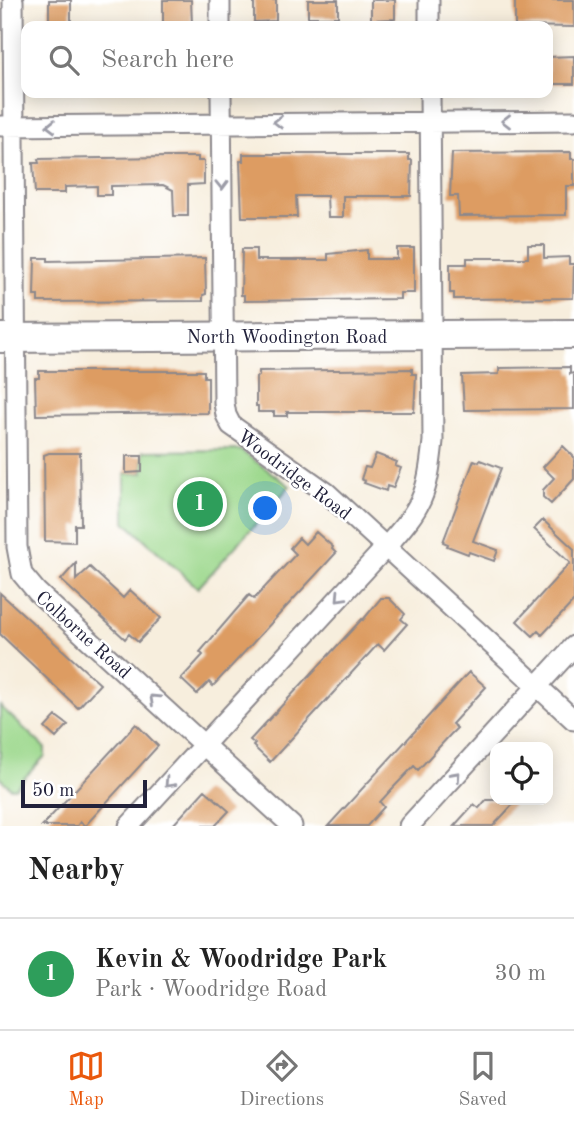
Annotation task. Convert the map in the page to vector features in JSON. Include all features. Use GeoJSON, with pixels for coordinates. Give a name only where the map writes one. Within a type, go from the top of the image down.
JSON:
{"type":"FeatureCollection","features":[{"type":"Feature","properties":{"kind":"street","name":"Colborne Road"},"geometry":{"type":"LineString","coordinates":[[13,0],[7,126],[7,338],[17,547],[22,574],[37,592],[292,826]]}},
{"type":"Feature","properties":{"kind":"street"},"geometry":{"type":"LineString","coordinates":[[220,0],[220,21]]}},
{"type":"Feature","properties":{"kind":"street"},"geometry":{"type":"LineString","coordinates":[[429,0],[429,21]]}},
{"type":"Feature","properties":{"kind":"street","name":"Woodridge Road"},"geometry":{"type":"LineString","coordinates":[[221,98],[224,403],[231,425],[327,493],[574,720]]}},
{"type":"Feature","properties":{"kind":"street"},"geometry":{"type":"LineString","coordinates":[[129,826],[386,547],[420,506],[426,490],[433,441],[430,98]]}},
{"type":"Feature","properties":{"kind":"street"},"geometry":{"type":"LineString","coordinates":[[7,126],[574,121]]}},
{"type":"Feature","properties":{"kind":"street","name":"North Woodington Road"},"geometry":{"type":"LineString","coordinates":[[7,338],[574,334]]}},
{"type":"Feature","properties":{"kind":"street"},"geometry":{"type":"LineString","coordinates":[[410,826],[574,646]]}},
{"type":"Feature","properties":{"kind":"green space"},"geometry":{"type":"Polygon","coordinates":[[[240,450],[290,486],[198,588],[125,522],[125,474],[143,473],[143,451],[240,450]]]}},
{"type":"Feature","properties":{"kind":"green space"},"geometry":{"type":"Polygon","coordinates":[[[0,706],[45,748],[45,756],[15,788],[11,788],[0,778],[0,706]]]}},
{"type":"Feature","properties":{"kind":"building"},"geometry":{"type":"Polygon","coordinates":[[[49,0],[71,0],[71,21],[49,21],[49,0]]]}},
{"type":"Feature","properties":{"kind":"building"},"geometry":{"type":"Polygon","coordinates":[[[163,0],[191,0],[192,21],[163,21],[163,0]]]}},
{"type":"Feature","properties":{"kind":"building"},"geometry":{"type":"Polygon","coordinates":[[[254,0],[276,0],[276,21],[254,21],[254,0]]]}},
{"type":"Feature","properties":{"kind":"building"},"geometry":{"type":"Polygon","coordinates":[[[308,0],[338,0],[338,17],[308,17],[308,0]]]}},
{"type":"Feature","properties":{"kind":"building"},"geometry":{"type":"Polygon","coordinates":[[[371,0],[395,0],[395,19],[371,20],[371,0]]]}},
{"type":"Feature","properties":{"kind":"building"},"geometry":{"type":"Polygon","coordinates":[[[515,0],[574,0],[574,27],[553,27],[553,21],[515,21],[515,0]]]}},
{"type":"Feature","properties":{"kind":"building"},"geometry":{"type":"Polygon","coordinates":[[[574,56],[574,84],[553,84],[553,57],[574,56]]]}},
{"type":"Feature","properties":{"kind":"building"},"geometry":{"type":"Polygon","coordinates":[[[571,152],[571,159],[574,159],[574,186],[566,186],[566,215],[459,216],[458,196],[450,196],[452,153],[571,152]]]}},
{"type":"Feature","properties":{"kind":"building"},"geometry":{"type":"Polygon","coordinates":[[[243,154],[409,154],[409,160],[412,160],[411,196],[343,196],[343,217],[328,217],[327,196],[296,196],[297,217],[242,217],[240,161],[243,161],[243,154]]]}},
{"type":"Feature","properties":{"kind":"building"},"geometry":{"type":"Polygon","coordinates":[[[198,157],[198,161],[204,161],[204,184],[188,185],[188,216],[174,216],[173,190],[163,185],[111,186],[111,195],[97,195],[97,186],[65,187],[65,193],[35,193],[33,163],[39,163],[38,159],[198,157]]]}},
{"type":"Feature","properties":{"kind":"building"},"geometry":{"type":"Polygon","coordinates":[[[528,245],[544,245],[544,258],[569,257],[569,264],[574,264],[573,298],[454,299],[454,293],[450,293],[450,264],[467,264],[467,258],[528,258],[528,245]]]}},
{"type":"Feature","properties":{"kind":"building"},"geometry":{"type":"Polygon","coordinates":[[[397,248],[414,248],[414,293],[400,293],[400,299],[244,301],[244,295],[241,295],[242,249],[256,249],[256,260],[328,260],[328,254],[367,250],[367,259],[397,259],[397,248]]]}},
{"type":"Feature","properties":{"kind":"building"},"geometry":{"type":"Polygon","coordinates":[[[35,258],[48,258],[48,261],[205,258],[206,294],[203,295],[203,301],[38,302],[38,296],[34,296],[35,258]]]}},
{"type":"Feature","properties":{"kind":"building"},"geometry":{"type":"Polygon","coordinates":[[[570,367],[570,374],[574,373],[574,409],[464,410],[462,375],[499,374],[499,368],[570,367]]]}},
{"type":"Feature","properties":{"kind":"building"},"geometry":{"type":"Polygon","coordinates":[[[412,369],[412,374],[416,374],[414,412],[287,412],[287,416],[274,416],[274,412],[258,412],[256,406],[256,377],[259,376],[259,371],[412,369]]]}},
{"type":"Feature","properties":{"kind":"building"},"geometry":{"type":"Polygon","coordinates":[[[39,371],[204,371],[204,377],[208,377],[208,413],[36,415],[35,378],[39,378],[39,371]]]}},
{"type":"Feature","properties":{"kind":"building"},"geometry":{"type":"Polygon","coordinates":[[[563,446],[574,457],[574,479],[551,504],[543,497],[543,490],[554,478],[543,467],[563,446]]]}},
{"type":"Feature","properties":{"kind":"building"},"geometry":{"type":"Polygon","coordinates":[[[80,453],[81,525],[75,525],[75,542],[45,541],[44,455],[80,453]]]}},
{"type":"Feature","properties":{"kind":"building"},"geometry":{"type":"Polygon","coordinates":[[[376,454],[397,462],[395,466],[401,468],[393,488],[387,486],[386,491],[364,483],[361,479],[365,467],[370,468],[376,454]]]}},
{"type":"Feature","properties":{"kind":"building"},"geometry":{"type":"Polygon","coordinates":[[[126,456],[142,456],[142,472],[126,473],[126,456]]]}},
{"type":"Feature","properties":{"kind":"building"},"geometry":{"type":"Polygon","coordinates":[[[474,460],[501,468],[473,541],[498,550],[494,561],[469,552],[468,554],[443,542],[474,460]]]}},
{"type":"Feature","properties":{"kind":"building"},"geometry":{"type":"Polygon","coordinates":[[[543,520],[574,549],[574,601],[542,635],[538,631],[533,636],[517,621],[570,563],[534,529],[543,520]]]}},
{"type":"Feature","properties":{"kind":"building"},"geometry":{"type":"Polygon","coordinates":[[[316,532],[336,553],[213,686],[209,682],[197,694],[181,679],[203,655],[200,652],[249,595],[254,599],[296,554],[290,548],[299,538],[305,544],[316,532]]]}},
{"type":"Feature","properties":{"kind":"building"},"geometry":{"type":"Polygon","coordinates":[[[76,563],[76,580],[90,567],[123,598],[130,590],[161,618],[138,642],[129,634],[125,639],[61,580],[76,563]]]}},
{"type":"Feature","properties":{"kind":"building"},"geometry":{"type":"Polygon","coordinates":[[[0,593],[100,684],[78,708],[0,634],[0,593]]]}},
{"type":"Feature","properties":{"kind":"building"},"geometry":{"type":"Polygon","coordinates":[[[381,598],[389,598],[405,614],[401,619],[407,624],[384,650],[378,644],[270,762],[250,740],[381,598]]]}},
{"type":"Feature","properties":{"kind":"building"},"geometry":{"type":"Polygon","coordinates":[[[469,672],[486,687],[452,724],[457,728],[418,770],[414,766],[391,790],[380,802],[384,807],[367,826],[328,826],[469,672]]]}},
{"type":"Feature","properties":{"kind":"building"},"geometry":{"type":"Polygon","coordinates":[[[56,716],[68,725],[56,738],[45,728],[56,716]]]}},
{"type":"Feature","properties":{"kind":"building"},"geometry":{"type":"Polygon","coordinates":[[[136,724],[158,746],[85,826],[80,822],[77,826],[42,826],[136,724]]]}},
{"type":"Feature","properties":{"kind":"building"},"geometry":{"type":"Polygon","coordinates":[[[205,790],[229,811],[215,826],[172,826],[205,790]]]}},
{"type":"Feature","properties":{"kind":"building"},"geometry":{"type":"Polygon","coordinates":[[[486,800],[490,800],[490,805],[512,805],[493,826],[454,826],[474,804],[479,808],[486,800]]]}},
{"type":"Feature","properties":{"kind":"place","name":"Kevin & Woodridge Park"},"geometry":{"type":"Point","coordinates":[200,504]}}]}
